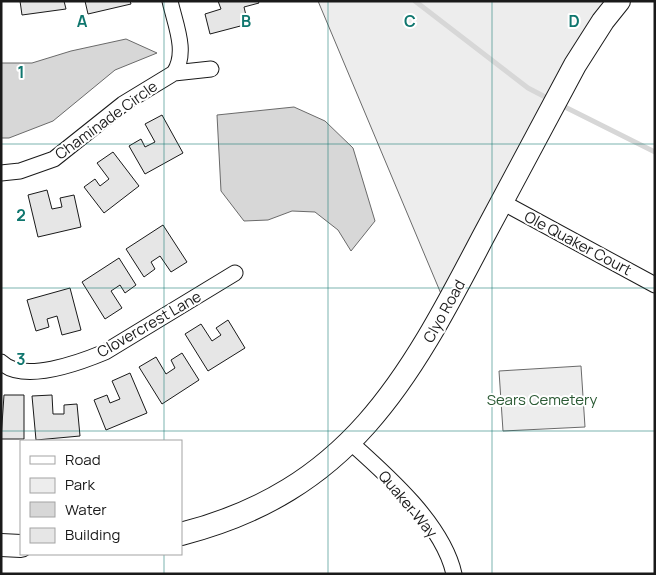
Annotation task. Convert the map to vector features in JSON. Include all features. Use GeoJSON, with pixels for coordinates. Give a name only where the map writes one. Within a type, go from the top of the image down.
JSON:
{"type":"FeatureCollection","features":[{"type":"Feature","properties":{"kind":"street"},"geometry":{"type":"LineString","coordinates":[[170,1],[182,53],[180,65],[174,73]]}},
{"type":"Feature","properties":{"kind":"street","name":"Clyo Road"},"geometry":{"type":"LineString","coordinates":[[182,534],[216,525],[259,506],[293,486],[323,466],[350,442],[378,412],[425,346],[575,65],[619,1]]}},
{"type":"Feature","properties":{"kind":"street","name":"Chaminade Circle"},"geometry":{"type":"LineString","coordinates":[[1,173],[20,171],[54,159],[123,104],[174,73],[211,68]]}},
{"type":"Feature","properties":{"kind":"street","name":"Ole Quaker Court"},"geometry":{"type":"LineString","coordinates":[[502,202],[655,285]]}},
{"type":"Feature","properties":{"kind":"street","name":"Clovercrest Lane"},"geometry":{"type":"LineString","coordinates":[[1,362],[12,369],[30,371],[81,362],[105,352],[235,273]]}},
{"type":"Feature","properties":{"kind":"street","name":"Quaker Way"},"geometry":{"type":"LineString","coordinates":[[350,442],[420,512],[435,532],[454,574]]}},
{"type":"Feature","properties":{"kind":"street"},"geometry":{"type":"LineString","coordinates":[[1,545],[20,546]]}},
{"type":"Feature","properties":{"kind":"green space"},"geometry":{"type":"Polygon","coordinates":[[[318,1],[619,1],[447,308],[318,1]]]}},
{"type":"Feature","properties":{"kind":"green space","name":"Sears Cemetery"},"geometry":{"type":"Polygon","coordinates":[[[581,366],[585,427],[503,431],[499,371],[581,366]]]}},
{"type":"Feature","properties":{"kind":"water"},"geometry":{"type":"Polygon","coordinates":[[[126,39],[157,53],[115,70],[53,121],[9,138],[1,138],[1,63],[32,63],[71,51],[126,39]]]}},
{"type":"Feature","properties":{"kind":"water"},"geometry":{"type":"Polygon","coordinates":[[[294,107],[325,121],[353,148],[375,221],[351,251],[338,230],[315,212],[292,211],[268,220],[244,221],[221,191],[217,115],[294,107]]]}},
{"type":"Feature","properties":{"kind":"building"},"geometry":{"type":"Polygon","coordinates":[[[20,1],[64,1],[66,9],[22,15],[20,1]]]}},
{"type":"Feature","properties":{"kind":"building"},"geometry":{"type":"Polygon","coordinates":[[[85,1],[130,1],[131,4],[88,14],[85,1]]]}},
{"type":"Feature","properties":{"kind":"building"},"geometry":{"type":"Polygon","coordinates":[[[218,1],[258,1],[259,3],[244,7],[248,24],[210,34],[205,14],[221,9],[218,1]]]}},
{"type":"Feature","properties":{"kind":"building"},"geometry":{"type":"Polygon","coordinates":[[[162,115],[183,153],[145,174],[129,146],[141,139],[145,147],[155,142],[145,124],[162,115]]]}},
{"type":"Feature","properties":{"kind":"building"},"geometry":{"type":"Polygon","coordinates":[[[113,152],[139,186],[104,213],[84,187],[95,179],[100,186],[109,179],[97,163],[113,152]]]}},
{"type":"Feature","properties":{"kind":"building"},"geometry":{"type":"Polygon","coordinates":[[[47,190],[52,209],[62,207],[60,198],[74,195],[81,227],[38,237],[28,195],[47,190]]]}},
{"type":"Feature","properties":{"kind":"building"},"geometry":{"type":"Polygon","coordinates":[[[163,225],[187,262],[171,272],[160,256],[151,262],[155,269],[144,277],[126,249],[163,225]]]}},
{"type":"Feature","properties":{"kind":"building"},"geometry":{"type":"Polygon","coordinates":[[[119,258],[136,285],[125,293],[120,285],[111,291],[122,308],[105,319],[82,282],[119,258]]]}},
{"type":"Feature","properties":{"kind":"building"},"geometry":{"type":"Polygon","coordinates":[[[70,288],[81,330],[62,335],[57,316],[47,319],[49,327],[36,331],[27,300],[70,288]]]}},
{"type":"Feature","properties":{"kind":"building"},"geometry":{"type":"Polygon","coordinates":[[[228,320],[245,348],[208,371],[185,334],[201,324],[212,341],[221,335],[216,328],[228,320]]]}},
{"type":"Feature","properties":{"kind":"building"},"geometry":{"type":"Polygon","coordinates":[[[182,353],[199,380],[162,404],[139,367],[156,357],[166,374],[175,368],[171,360],[182,353]]]}},
{"type":"Feature","properties":{"kind":"building"},"geometry":{"type":"Polygon","coordinates":[[[130,373],[147,413],[106,430],[94,400],[107,395],[110,403],[120,399],[112,381],[130,373]]]}},
{"type":"Feature","properties":{"kind":"building"},"geometry":{"type":"Polygon","coordinates":[[[4,395],[24,395],[24,439],[1,439],[4,395]]]}},
{"type":"Feature","properties":{"kind":"building"},"geometry":{"type":"Polygon","coordinates":[[[52,395],[53,414],[64,414],[64,405],[77,404],[80,436],[36,440],[32,396],[52,395]]]}},
{"type":"Feature","properties":{"kind":"waterway"},"geometry":{"type":"LineString","coordinates":[[415,1],[528,88],[551,100]]}},
{"type":"Feature","properties":{"kind":"waterway"},"geometry":{"type":"LineString","coordinates":[[561,105],[655,152]]}}]}
